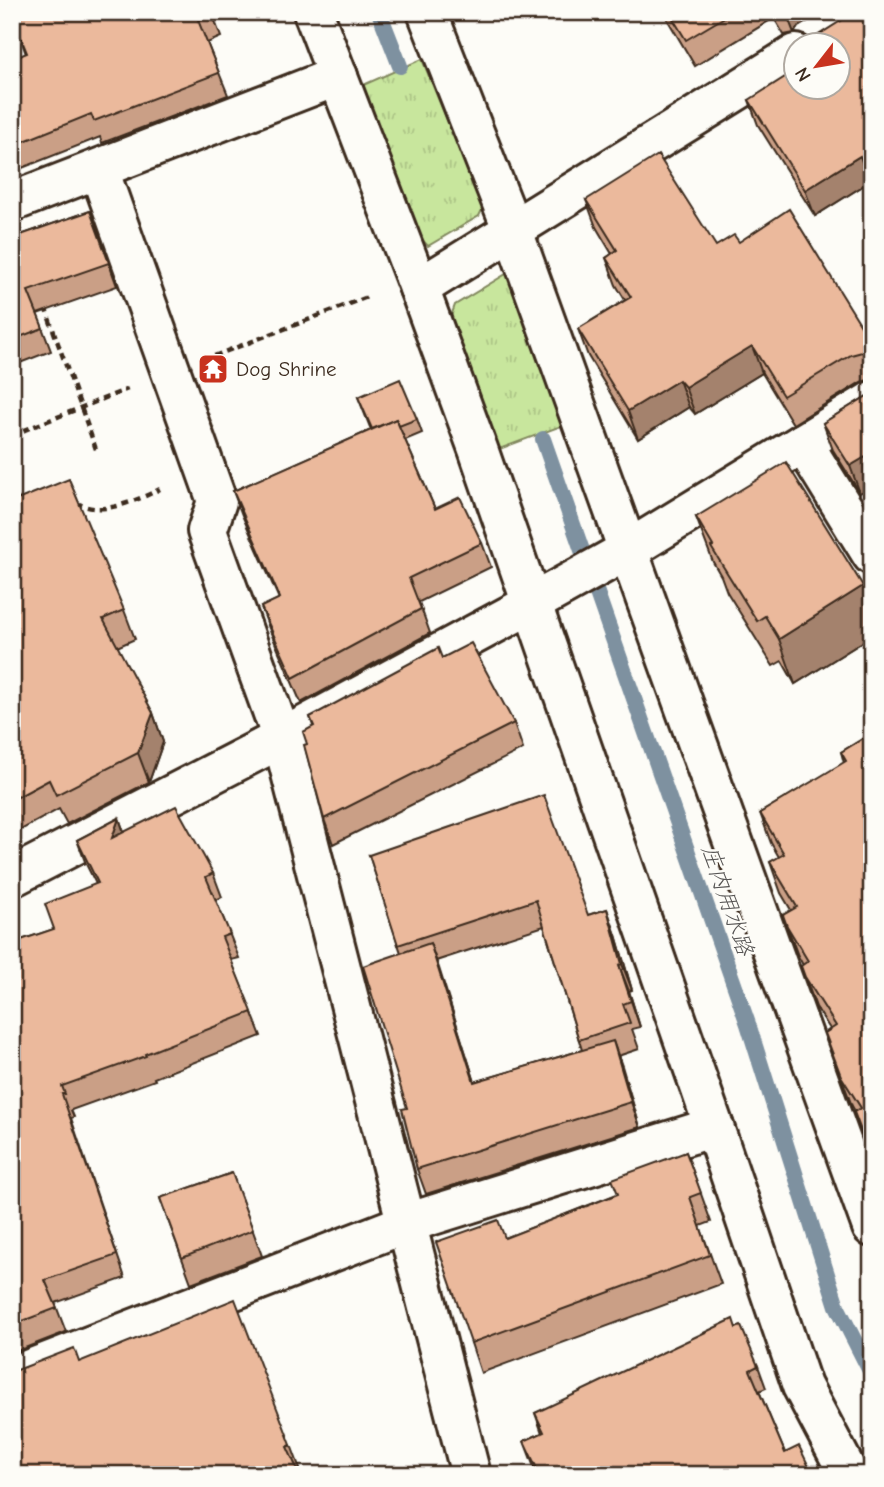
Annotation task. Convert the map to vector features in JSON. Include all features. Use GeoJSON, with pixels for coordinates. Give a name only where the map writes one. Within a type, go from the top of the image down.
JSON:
{"type":"FeatureCollection","features":[{"type":"Feature","properties":{"kind":"street"},"geometry":{"type":"LineString","coordinates":[[313,12],[419,288],[482,462],[802,1386],[849,1475]]}},
{"type":"Feature","properties":{"kind":"street"},"geometry":{"type":"LineString","coordinates":[[427,12],[513,231],[872,1227]]}},
{"type":"Feature","properties":{"kind":"street"},"geometry":{"type":"LineString","coordinates":[[419,288],[782,63]]}},
{"type":"Feature","properties":{"kind":"street"},"geometry":{"type":"LineString","coordinates":[[14,195],[99,170],[338,76]]}},
{"type":"Feature","properties":{"kind":"street"},"geometry":{"type":"LineString","coordinates":[[99,170],[218,501],[207,531],[282,738],[471,1475]]}},
{"type":"Feature","properties":{"kind":"street"},"geometry":{"type":"LineString","coordinates":[[12,877],[282,738],[531,604],[628,550],[872,401]]}},
{"type":"Feature","properties":{"kind":"street"},"geometry":{"type":"LineString","coordinates":[[803,443],[872,555]]}},
{"type":"Feature","properties":{"kind":"street"},"geometry":{"type":"LineString","coordinates":[[12,1376],[407,1223],[714,1126]]}},
{"type":"Feature","properties":{"kind":"path"},"geometry":{"type":"LineString","coordinates":[[43,302],[97,452]]}},
{"type":"Feature","properties":{"kind":"path"},"geometry":{"type":"LineString","coordinates":[[72,499],[82,506],[111,508],[170,485]]}},
{"type":"Feature","properties":{"kind":"path"},"geometry":{"type":"LineString","coordinates":[[12,486],[22,509],[12,513]]}},
{"type":"Feature","properties":{"kind":"green space"},"geometry":{"type":"Polygon","coordinates":[[[422,59],[483,208],[479,216],[428,246],[414,231],[361,86],[422,59]]]}},
{"type":"Feature","properties":{"kind":"green space"},"geometry":{"type":"Polygon","coordinates":[[[511,271],[564,425],[494,451],[449,322],[455,305],[511,271]]]}},
{"type":"Feature","properties":{"kind":"building"},"geometry":{"type":"Polygon","coordinates":[[[27,12],[212,12],[213,15],[198,20],[219,73],[94,121],[91,114],[12,146],[12,59],[27,53],[13,18],[27,12]]]}},
{"type":"Feature","properties":{"kind":"building"},"geometry":{"type":"Polygon","coordinates":[[[669,12],[733,12],[686,40],[669,12]]]}},
{"type":"Feature","properties":{"kind":"building"},"geometry":{"type":"Polygon","coordinates":[[[855,12],[872,12],[872,176],[860,156],[805,190],[749,100],[782,79],[782,102],[852,102],[852,32],[823,32],[855,12]]]}},
{"type":"Feature","properties":{"kind":"building"},"geometry":{"type":"Polygon","coordinates":[[[658,155],[716,246],[734,235],[739,242],[789,209],[872,343],[872,354],[862,352],[851,355],[783,396],[752,346],[685,387],[679,380],[628,411],[578,329],[631,297],[606,258],[617,250],[586,200],[658,155]]]}},
{"type":"Feature","properties":{"kind":"building"},"geometry":{"type":"Polygon","coordinates":[[[90,211],[109,263],[28,291],[43,328],[12,340],[12,238],[90,211]]]}},
{"type":"Feature","properties":{"kind":"building"},"geometry":{"type":"Polygon","coordinates":[[[400,379],[417,419],[399,426],[396,419],[372,429],[358,397],[400,379]]]}},
{"type":"Feature","properties":{"kind":"building"},"geometry":{"type":"Polygon","coordinates":[[[872,393],[872,453],[850,466],[823,423],[872,393]]]}},
{"type":"Feature","properties":{"kind":"building"},"geometry":{"type":"Polygon","coordinates":[[[396,419],[435,509],[460,497],[482,543],[409,578],[421,609],[293,678],[261,607],[280,598],[233,491],[396,419]]]}},
{"type":"Feature","properties":{"kind":"building"},"geometry":{"type":"Polygon","coordinates":[[[786,462],[863,586],[779,639],[765,616],[757,621],[711,547],[713,546],[696,517],[786,462]]]}},
{"type":"Feature","properties":{"kind":"building"},"geometry":{"type":"Polygon","coordinates":[[[69,479],[124,610],[103,619],[153,713],[138,753],[56,795],[49,780],[12,800],[12,502],[69,479]]]}},
{"type":"Feature","properties":{"kind":"building"},"geometry":{"type":"Polygon","coordinates":[[[471,643],[514,723],[324,819],[304,745],[307,744],[303,732],[314,726],[310,717],[438,648],[442,658],[471,643]]]}},
{"type":"Feature","properties":{"kind":"building"},"geometry":{"type":"Polygon","coordinates":[[[872,733],[872,1160],[854,1112],[861,1108],[841,1076],[825,1033],[836,1026],[805,977],[801,966],[808,961],[783,915],[797,907],[770,862],[784,854],[760,813],[846,761],[841,752],[872,733]]]}},
{"type":"Feature","properties":{"kind":"building"},"geometry":{"type":"Polygon","coordinates":[[[544,795],[588,915],[607,909],[622,964],[619,965],[631,1001],[623,1004],[630,1023],[579,1040],[536,900],[398,945],[369,855],[544,795]]]}},
{"type":"Feature","properties":{"kind":"building"},"geometry":{"type":"Polygon","coordinates":[[[176,806],[213,873],[206,877],[230,934],[222,937],[252,1012],[145,1054],[146,1056],[62,1086],[65,1094],[62,1094],[117,1255],[45,1280],[57,1308],[12,1325],[12,943],[54,929],[45,904],[98,883],[77,840],[119,818],[112,838],[176,806]]]}},
{"type":"Feature","properties":{"kind":"building"},"geometry":{"type":"Polygon","coordinates":[[[430,943],[474,1082],[613,1041],[631,1102],[417,1169],[402,1109],[407,1108],[363,966],[430,943]]]}},
{"type":"Feature","properties":{"kind":"building"},"geometry":{"type":"Polygon","coordinates":[[[686,1152],[701,1193],[690,1197],[710,1255],[471,1343],[436,1242],[498,1220],[505,1238],[618,1194],[612,1179],[686,1152]]]}},
{"type":"Feature","properties":{"kind":"building"},"geometry":{"type":"Polygon","coordinates":[[[232,1173],[253,1230],[182,1258],[160,1198],[232,1173]]]}},
{"type":"Feature","properties":{"kind":"building"},"geometry":{"type":"Polygon","coordinates":[[[235,1299],[291,1445],[287,1447],[300,1475],[12,1475],[12,1372],[74,1348],[79,1362],[235,1299]]]}},
{"type":"Feature","properties":{"kind":"building"},"geometry":{"type":"Polygon","coordinates":[[[733,1319],[736,1328],[741,1326],[758,1366],[750,1370],[785,1453],[799,1446],[813,1475],[540,1475],[524,1441],[544,1432],[535,1413],[733,1319]]]}},
{"type":"Feature","properties":{"kind":"waterway","name":"庄内用水路"},"geometry":{"type":"LineString","coordinates":[[379,12],[400,66]]}},
{"type":"Feature","properties":{"kind":"waterway","name":"庄内用水路"},"geometry":{"type":"LineString","coordinates":[[543,439],[748,1024],[837,1306],[872,1375]]}},
{"type":"Feature","properties":{"kind":"place","name":"Dog Shrine"},"geometry":{"type":"Point","coordinates":[213,369]}}]}
